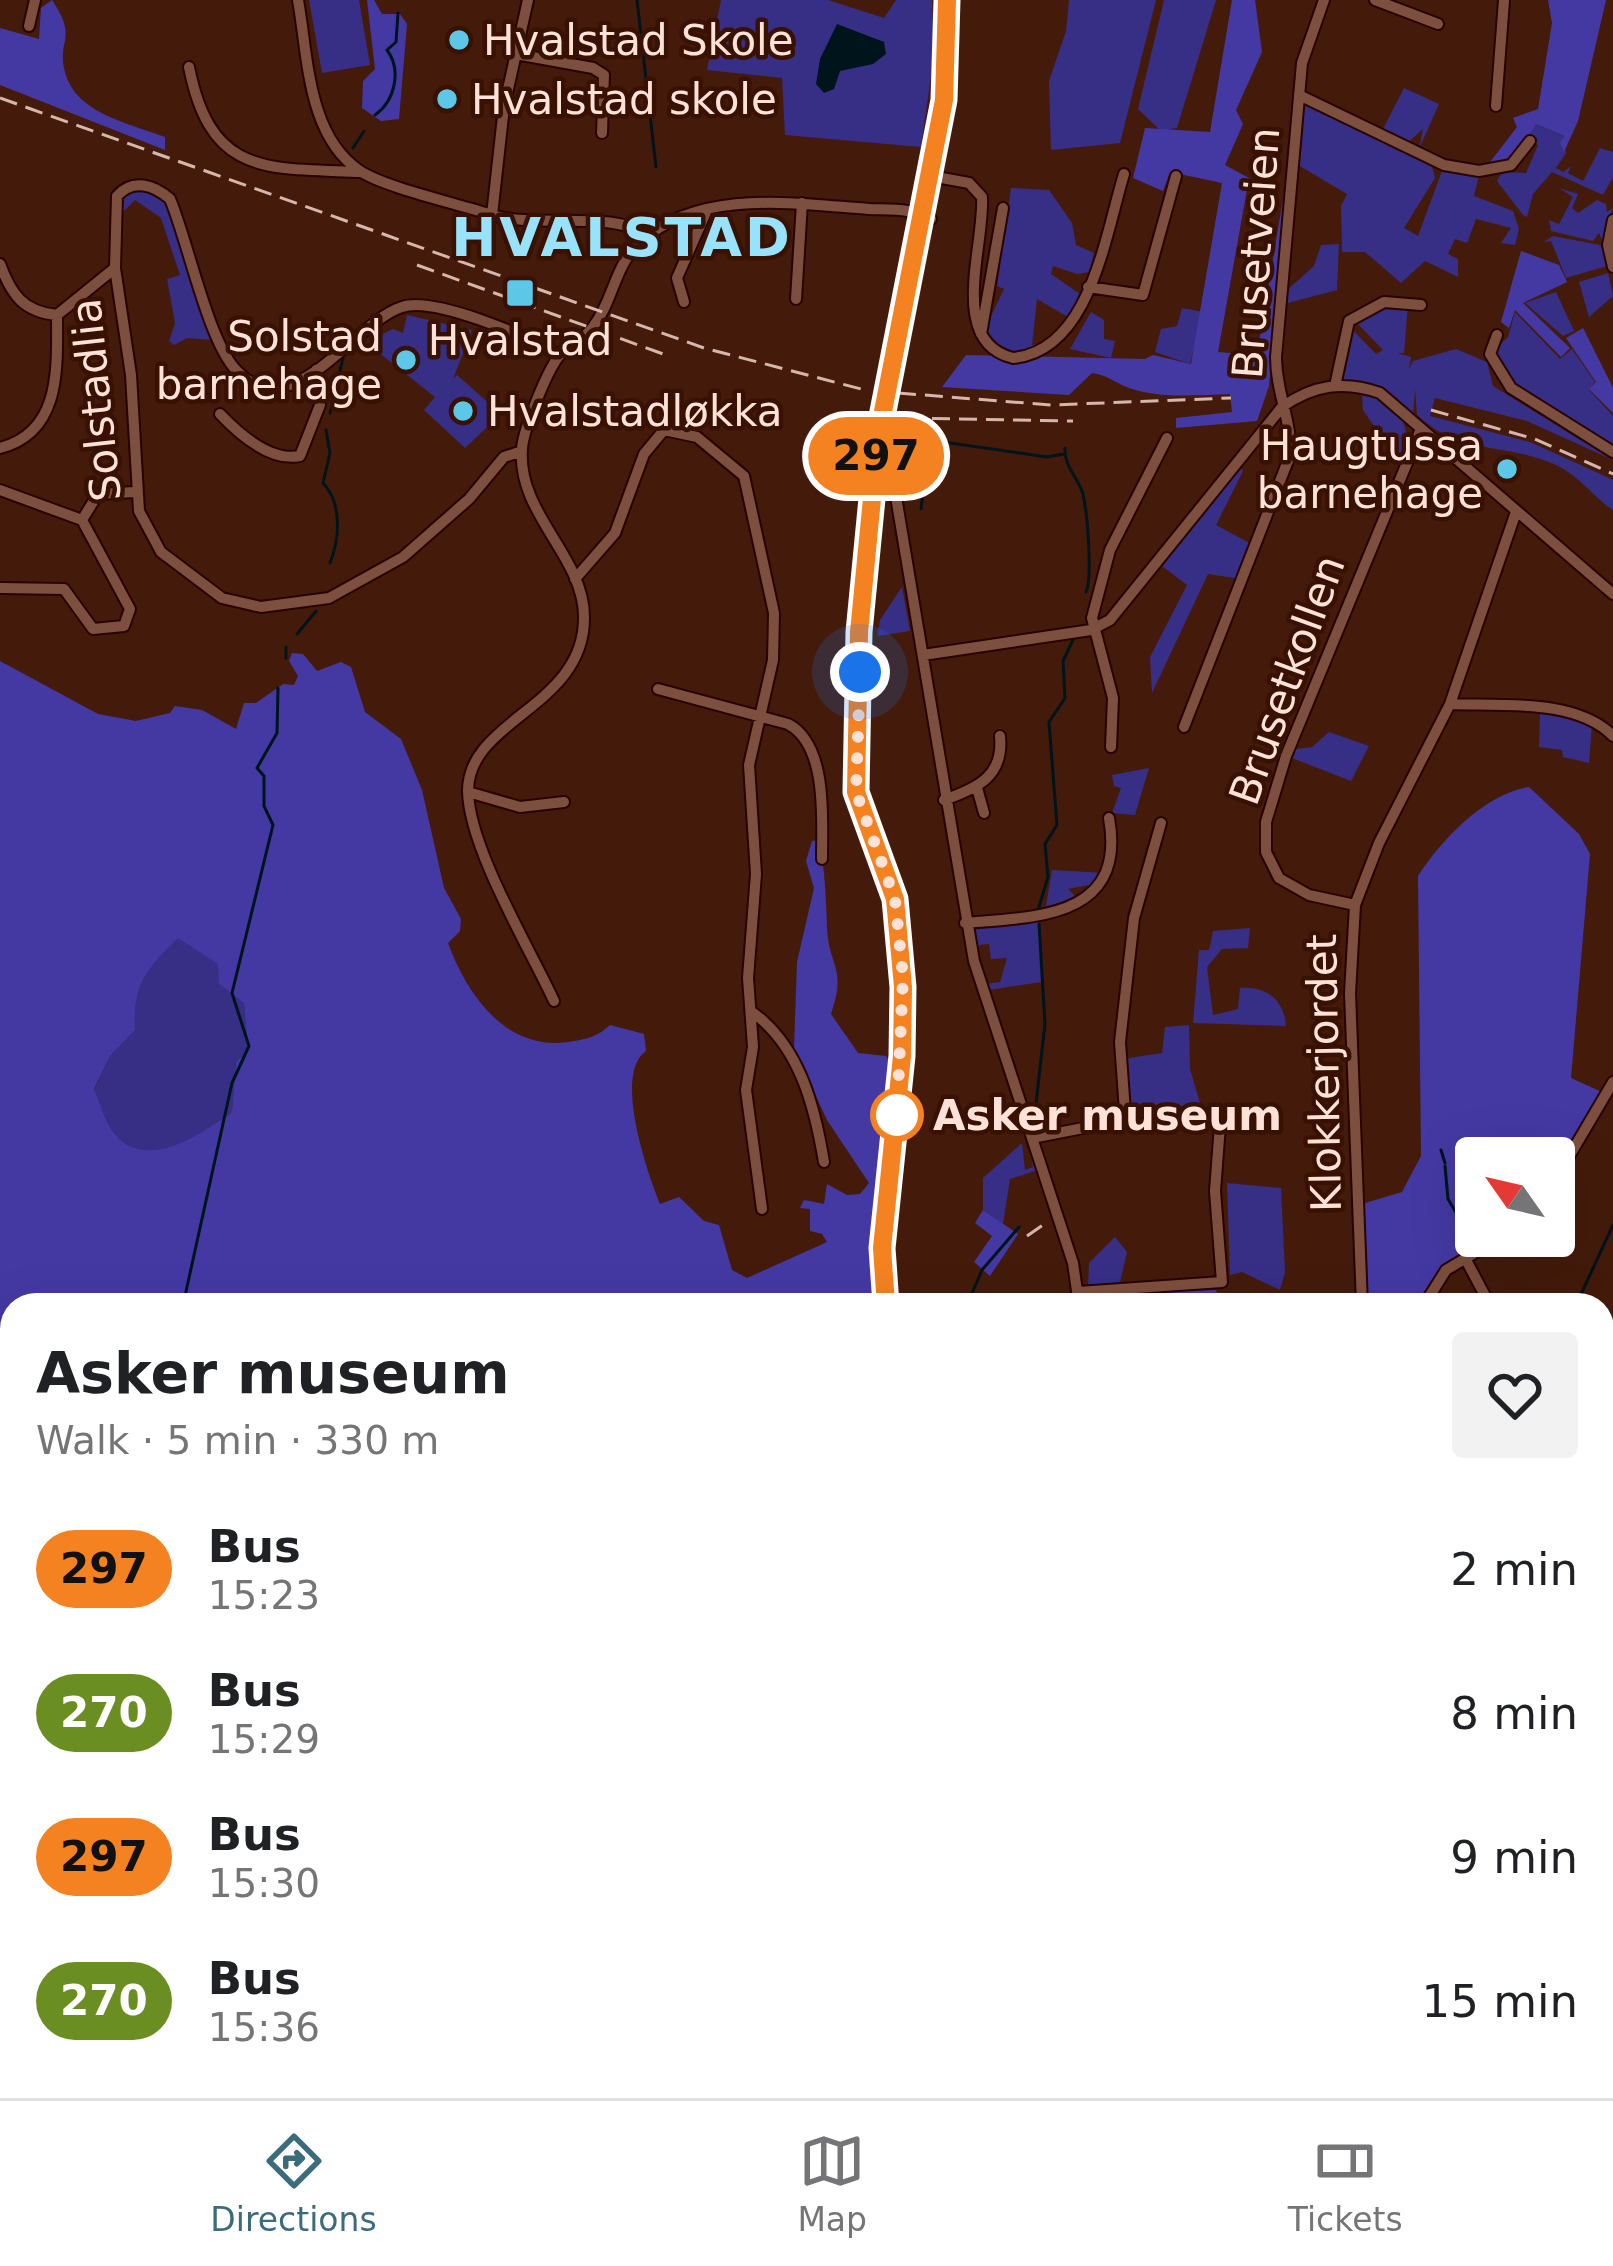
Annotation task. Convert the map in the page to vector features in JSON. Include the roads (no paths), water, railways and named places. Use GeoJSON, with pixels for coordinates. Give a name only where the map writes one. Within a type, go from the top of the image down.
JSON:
{"type":"FeatureCollection","features":[{"type":"Feature","properties":{"kind":"main road"},"geometry":{"type":"LineString","coordinates":[[885,1293],[882,1248],[902,1056],[903,987],[895,899],[855,786],[859,632],[878,437],[935,177],[948,66],[946,0]]}},
{"type":"Feature","properties":{"kind":"street"},"geometry":{"type":"LineString","coordinates":[[29,26],[34,0]]}},
{"type":"Feature","properties":{"kind":"street"},"geometry":{"type":"LineString","coordinates":[[298,0],[328,137],[362,172]]}},
{"type":"Feature","properties":{"kind":"street"},"geometry":{"type":"LineString","coordinates":[[492,215],[504,107],[528,0]]}},
{"type":"Feature","properties":{"kind":"street","name":"Brusetveien"},"geometry":{"type":"LineString","coordinates":[[1091,630],[1138,591],[1282,407],[1276,362],[1299,95],[1306,45],[1324,0]]}},
{"type":"Feature","properties":{"kind":"street"},"geometry":{"type":"LineString","coordinates":[[1375,0],[1438,24]]}},
{"type":"Feature","properties":{"kind":"street"},"geometry":{"type":"LineString","coordinates":[[1496,106],[1504,0]]}},
{"type":"Feature","properties":{"kind":"street"},"geometry":{"type":"LineString","coordinates":[[516,54],[599,71],[606,82],[602,133]]}},
{"type":"Feature","properties":{"kind":"street"},"geometry":{"type":"LineString","coordinates":[[189,67],[200,110],[226,151],[274,168],[362,172],[492,215],[547,225],[619,220],[646,237],[672,220],[707,210],[802,202],[925,218]]}},
{"type":"Feature","properties":{"kind":"street","name":"Brusetveien"},"geometry":{"type":"LineString","coordinates":[[1299,95],[1444,165],[1467,170],[1511,165],[1530,141]]}},
{"type":"Feature","properties":{"kind":"street"},"geometry":{"type":"LineString","coordinates":[[935,177],[969,183],[982,197],[974,310],[981,337],[1000,355],[1040,352],[1074,324],[1124,174]]}},
{"type":"Feature","properties":{"kind":"street"},"geometry":{"type":"LineString","coordinates":[[1088,286],[1143,295],[1176,176]]}},
{"type":"Feature","properties":{"kind":"street","name":"Solstadlia"},"geometry":{"type":"LineString","coordinates":[[316,370],[277,387],[236,371],[170,199],[153,186],[128,187],[117,196],[115,268],[134,410],[134,492],[142,521],[161,552],[210,592],[244,606],[314,604],[403,557],[469,499],[504,457],[521,451],[559,355],[596,324],[614,276],[646,237]]}},
{"type":"Feature","properties":{"kind":"street"},"geometry":{"type":"LineString","coordinates":[[796,299],[802,202]]}},
{"type":"Feature","properties":{"kind":"street"},"geometry":{"type":"LineString","coordinates":[[981,337],[1004,208]]}},
{"type":"Feature","properties":{"kind":"street"},"geometry":{"type":"LineString","coordinates":[[684,302],[676,278],[707,210]]}},
{"type":"Feature","properties":{"kind":"street"},"geometry":{"type":"LineString","coordinates":[[1613,220],[1608,245],[1613,267]]}},
{"type":"Feature","properties":{"kind":"street"},"geometry":{"type":"LineString","coordinates":[[0,264],[13,294],[26,306],[57,315]]}},
{"type":"Feature","properties":{"kind":"street"},"geometry":{"type":"LineString","coordinates":[[0,448],[33,431],[52,401],[57,315],[115,268]]}},
{"type":"Feature","properties":{"kind":"street"},"geometry":{"type":"LineString","coordinates":[[1335,386],[1343,332],[1358,314],[1400,299],[1421,305]]}},
{"type":"Feature","properties":{"kind":"street"},"geometry":{"type":"LineString","coordinates":[[220,414],[245,438],[285,457],[300,456],[320,405],[316,370],[383,316],[416,304],[494,327],[559,355]]}},
{"type":"Feature","properties":{"kind":"street"},"geometry":{"type":"LineString","coordinates":[[1497,335],[1490,354],[1505,382],[1613,452]]}},
{"type":"Feature","properties":{"kind":"street"},"geometry":{"type":"LineString","coordinates":[[1184,727],[1286,477],[1291,432],[1282,407],[1304,393],[1335,386],[1380,393],[1613,594]]}},
{"type":"Feature","properties":{"kind":"street","name":"Brusetkollen"},"geometry":{"type":"LineString","coordinates":[[1354,905],[1301,892],[1279,878],[1266,852],[1266,822],[1286,756],[1421,429]]}},
{"type":"Feature","properties":{"kind":"street"},"geometry":{"type":"LineString","coordinates":[[574,579],[615,532],[644,454],[664,430],[684,430],[715,449],[734,464],[751,492],[774,614],[773,660],[749,765],[757,874],[748,962],[752,1012],[747,1119],[762,1209]]}},
{"type":"Feature","properties":{"kind":"street"},"geometry":{"type":"LineString","coordinates":[[878,437],[893,443],[892,473],[965,923],[1078,1293]]}},
{"type":"Feature","properties":{"kind":"street"},"geometry":{"type":"LineString","coordinates":[[1111,747],[1111,689],[1091,630],[1110,550],[1167,438]]}},
{"type":"Feature","properties":{"kind":"street"},"geometry":{"type":"LineString","coordinates":[[521,451],[530,498],[574,579],[584,614],[576,657],[555,690],[479,755],[468,792],[499,887],[554,1001]]}},
{"type":"Feature","properties":{"kind":"street"},"geometry":{"type":"LineString","coordinates":[[0,490],[82,520],[130,609],[124,626],[93,629],[64,589],[0,588]]}},
{"type":"Feature","properties":{"kind":"street"},"geometry":{"type":"LineString","coordinates":[[82,520],[98,494],[134,492]]}},
{"type":"Feature","properties":{"kind":"street","name":"Klokkerjordet"},"geometry":{"type":"LineString","coordinates":[[1362,1293],[1349,993],[1354,905],[1450,704],[1516,512]]}},
{"type":"Feature","properties":{"kind":"street"},"geometry":{"type":"LineString","coordinates":[[923,655],[1091,630]]}},
{"type":"Feature","properties":{"kind":"street"},"geometry":{"type":"LineString","coordinates":[[658,689],[796,728],[809,746],[823,818],[821,859]]}},
{"type":"Feature","properties":{"kind":"street"},"geometry":{"type":"LineString","coordinates":[[1450,704],[1568,713],[1591,719],[1613,736]]}},
{"type":"Feature","properties":{"kind":"street"},"geometry":{"type":"LineString","coordinates":[[944,800],[977,788],[997,767],[1000,736]]}},
{"type":"Feature","properties":{"kind":"street"},"geometry":{"type":"LineString","coordinates":[[977,788],[984,813]]}},
{"type":"Feature","properties":{"kind":"street"},"geometry":{"type":"LineString","coordinates":[[468,792],[520,807],[564,802]]}},
{"type":"Feature","properties":{"kind":"street"},"geometry":{"type":"LineString","coordinates":[[965,923],[1034,917],[1090,895],[1110,863],[1109,818]]}},
{"type":"Feature","properties":{"kind":"street"},"geometry":{"type":"LineString","coordinates":[[1032,1138],[1119,1121],[1124,1112],[1120,1042],[1134,918],[1161,823]]}},
{"type":"Feature","properties":{"kind":"street"},"geometry":{"type":"LineString","coordinates":[[752,1012],[769,1024],[797,1069],[817,1119],[824,1162]]}},
{"type":"Feature","properties":{"kind":"street"},"geometry":{"type":"LineString","coordinates":[[1575,1146],[1613,1082]]}},
{"type":"Feature","properties":{"kind":"street"},"geometry":{"type":"LineString","coordinates":[[1124,1293],[1222,1282],[1215,1191],[1220,1125]]}},
{"type":"Feature","properties":{"kind":"street"},"geometry":{"type":"LineString","coordinates":[[1432,1293],[1446,1270],[1465,1258],[1484,1293]]}},
{"type":"Feature","properties":{"kind":"water"},"geometry":{"type":"Polygon","coordinates":[[[837,24],[884,42],[886,54],[873,64],[840,71],[834,89],[824,93],[816,84],[820,59],[837,24]]]}},
{"type":"Feature","properties":{"kind":"waterway"},"geometry":{"type":"LineString","coordinates":[[637,0],[656,167]]}},
{"type":"Feature","properties":{"kind":"waterway"},"geometry":{"type":"LineString","coordinates":[[375,115],[394,85],[387,50],[396,42],[398,13]]}},
{"type":"Feature","properties":{"kind":"waterway"},"geometry":{"type":"LineString","coordinates":[[353,148],[364,131]]}},
{"type":"Feature","properties":{"kind":"waterway"},"geometry":{"type":"LineString","coordinates":[[330,413],[343,358]]}},
{"type":"Feature","properties":{"kind":"waterway"},"geometry":{"type":"LineString","coordinates":[[326,430],[330,453],[323,483],[334,500],[337,521],[330,563]]}},
{"type":"Feature","properties":{"kind":"waterway"},"geometry":{"type":"LineString","coordinates":[[921,509],[925,478],[944,442],[1047,457],[1064,454]]}},
{"type":"Feature","properties":{"kind":"waterway"},"geometry":{"type":"LineString","coordinates":[[1065,448],[1085,502],[1086,592]]}},
{"type":"Feature","properties":{"kind":"waterway"},"geometry":{"type":"LineString","coordinates":[[297,634],[316,611]]}},
{"type":"Feature","properties":{"kind":"waterway"},"geometry":{"type":"LineString","coordinates":[[1038,910],[1048,877],[1045,844],[1057,825],[1049,722],[1065,698],[1063,661],[1073,640]]}},
{"type":"Feature","properties":{"kind":"waterway"},"geometry":{"type":"LineString","coordinates":[[286,647],[286,658]]}},
{"type":"Feature","properties":{"kind":"waterway"},"geometry":{"type":"LineString","coordinates":[[186,1293],[232,1083],[249,1046],[232,993],[273,825],[264,806],[264,776],[257,768],[277,733],[278,688]]}},
{"type":"Feature","properties":{"kind":"waterway"},"geometry":{"type":"LineString","coordinates":[[1034,1121],[1045,1024],[1039,924]]}},
{"type":"Feature","properties":{"kind":"waterway"},"geometry":{"type":"LineString","coordinates":[[1441,1150],[1445,1163]]}},
{"type":"Feature","properties":{"kind":"waterway"},"geometry":{"type":"LineString","coordinates":[[1445,1166],[1448,1199],[1455,1211]]}},
{"type":"Feature","properties":{"kind":"waterway"},"geometry":{"type":"LineString","coordinates":[[1582,1293],[1613,1225]]}},
{"type":"Feature","properties":{"kind":"waterway"},"geometry":{"type":"LineString","coordinates":[[972,1293],[982,1270],[1019,1227]]}},
{"type":"Feature","properties":{"kind":"railway"},"geometry":{"type":"LineString","coordinates":[[0,98],[704,348],[861,389]]}},
{"type":"Feature","properties":{"kind":"railway"},"geometry":{"type":"LineString","coordinates":[[417,265],[666,355]]}},
{"type":"Feature","properties":{"kind":"railway"},"geometry":{"type":"LineString","coordinates":[[898,393],[1051,405],[1231,398]]}},
{"type":"Feature","properties":{"kind":"railway"},"geometry":{"type":"LineString","coordinates":[[1431,410],[1535,439],[1613,474]]}},
{"type":"Feature","properties":{"kind":"railway"},"geometry":{"type":"LineString","coordinates":[[905,418],[1073,421]]}},
{"type":"Feature","properties":{"kind":"railway"},"geometry":{"type":"LineString","coordinates":[[1027,1236],[1043,1225]]}},
{"type":"Feature","properties":{"kind":"place","name":"Hvalstad Skole"},"geometry":{"type":"Point","coordinates":[459,40]}},
{"type":"Feature","properties":{"kind":"place","name":"Hvalstad skole"},"geometry":{"type":"Point","coordinates":[447,99]}},
{"type":"Feature","properties":{"kind":"place","name":"Hvalstad"},"geometry":{"type":"Point","coordinates":[520,293]}},
{"type":"Feature","properties":{"kind":"place","name":"Solstad barnehage"},"geometry":{"type":"Point","coordinates":[406,360]}},
{"type":"Feature","properties":{"kind":"place","name":"Hvalstadløkka"},"geometry":{"type":"Point","coordinates":[463,411]}},
{"type":"Feature","properties":{"kind":"place","name":"Haugtussa barnehage"},"geometry":{"type":"Point","coordinates":[1507,469]}},
{"type":"Feature","properties":{"kind":"place","name":"Asker museum"},"geometry":{"type":"Point","coordinates":[897,1115]}},
{"type":"Feature","properties":{"kind":"district","name":"HVALSTAD"},"geometry":{"type":"Point","coordinates":[622,237]}}]}
